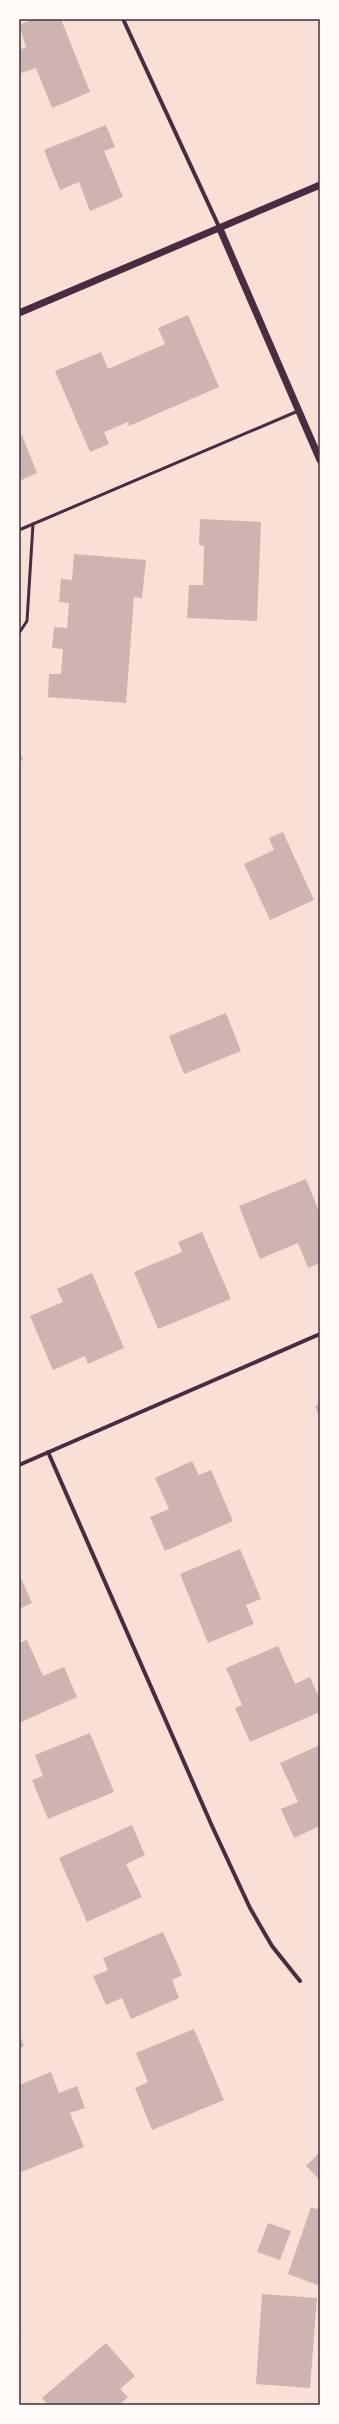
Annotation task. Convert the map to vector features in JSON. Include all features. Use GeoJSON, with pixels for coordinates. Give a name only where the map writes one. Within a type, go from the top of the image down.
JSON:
{"type":"FeatureCollection","features":[{"type":"Feature","properties":{"kind":"street"},"geometry":{"type":"LineString","coordinates":[[123,19],[220,229],[320,460]]}},
{"type":"Feature","properties":{"kind":"street"},"geometry":{"type":"LineString","coordinates":[[19,313],[220,229],[320,185]]}},
{"type":"Feature","properties":{"kind":"street"},"geometry":{"type":"LineString","coordinates":[[19,1464],[320,1334]]}},
{"type":"Feature","properties":{"kind":"street"},"geometry":{"type":"LineString","coordinates":[[48,1452],[212,1826],[250,1908],[272,1946],[300,1982]]}},
{"type":"Feature","properties":{"kind":"lane"},"geometry":{"type":"LineString","coordinates":[[19,530],[298,411]]}},
{"type":"Feature","properties":{"kind":"lane"},"geometry":{"type":"LineString","coordinates":[[19,633],[27,621],[33,524]]}},
{"type":"Feature","properties":{"kind":"building"},"geometry":{"type":"Polygon","coordinates":[[[33,19],[61,19],[90,92],[52,108],[36,68],[21,73],[19,50],[26,47],[19,25],[33,19]]]}},
{"type":"Feature","properties":{"kind":"building"},"geometry":{"type":"Polygon","coordinates":[[[106,125],[115,147],[104,151],[123,197],[90,211],[79,182],[60,190],[44,150],[106,125]]]}},
{"type":"Feature","properties":{"kind":"building"},"geometry":{"type":"Polygon","coordinates":[[[188,315],[219,387],[129,426],[128,422],[104,432],[109,444],[90,452],[55,371],[101,352],[108,369],[165,344],[158,328],[188,315]]]}},
{"type":"Feature","properties":{"kind":"building"},"geometry":{"type":"Polygon","coordinates":[[[19,428],[37,473],[19,481],[19,428]]]}},
{"type":"Feature","properties":{"kind":"building"},"geometry":{"type":"Polygon","coordinates":[[[200,519],[261,522],[257,621],[187,618],[189,585],[203,585],[204,546],[199,545],[200,519]]]}},
{"type":"Feature","properties":{"kind":"building"},"geometry":{"type":"Polygon","coordinates":[[[74,554],[146,560],[142,598],[134,597],[126,703],[48,697],[49,674],[61,674],[63,649],[52,648],[54,627],[67,628],[69,603],[59,602],[61,579],[72,580],[74,554]]]}},
{"type":"Feature","properties":{"kind":"building"},"geometry":{"type":"Polygon","coordinates":[[[19,750],[23,760],[19,761],[19,750]]]}},
{"type":"Feature","properties":{"kind":"building"},"geometry":{"type":"Polygon","coordinates":[[[283,832],[314,900],[270,920],[244,864],[274,850],[269,838],[283,832]]]}},
{"type":"Feature","properties":{"kind":"building"},"geometry":{"type":"Polygon","coordinates":[[[226,1013],[241,1051],[184,1074],[169,1036],[226,1013]]]}},
{"type":"Feature","properties":{"kind":"building"},"geometry":{"type":"Polygon","coordinates":[[[306,1179],[320,1214],[320,1263],[308,1268],[298,1243],[260,1259],[239,1206],[306,1179]]]}},
{"type":"Feature","properties":{"kind":"building"},"geometry":{"type":"Polygon","coordinates":[[[202,1232],[231,1299],[158,1329],[134,1272],[182,1252],[178,1242],[202,1232]]]}},
{"type":"Feature","properties":{"kind":"building"},"geometry":{"type":"Polygon","coordinates":[[[92,1273],[124,1348],[88,1364],[85,1356],[53,1370],[30,1316],[63,1302],[57,1289],[92,1273]]]}},
{"type":"Feature","properties":{"kind":"building"},"geometry":{"type":"Polygon","coordinates":[[[320,1404],[320,1417],[315,1406],[320,1404]]]}},
{"type":"Feature","properties":{"kind":"building"},"geometry":{"type":"Polygon","coordinates":[[[192,1461],[199,1475],[211,1470],[233,1521],[165,1551],[150,1517],[169,1509],[155,1478],[192,1461]]]}},
{"type":"Feature","properties":{"kind":"building"},"geometry":{"type":"Polygon","coordinates":[[[240,1549],[261,1599],[246,1605],[254,1624],[208,1643],[180,1574],[240,1549]]]}},
{"type":"Feature","properties":{"kind":"building"},"geometry":{"type":"Polygon","coordinates":[[[19,1574],[32,1603],[19,1609],[19,1574]]]}},
{"type":"Feature","properties":{"kind":"building"},"geometry":{"type":"Polygon","coordinates":[[[27,1640],[43,1676],[64,1667],[77,1697],[19,1723],[19,1643],[27,1640]]]}},
{"type":"Feature","properties":{"kind":"building"},"geometry":{"type":"Polygon","coordinates":[[[278,1646],[295,1684],[310,1677],[320,1700],[320,1712],[250,1742],[235,1708],[242,1705],[226,1668],[278,1646]]]}},
{"type":"Feature","properties":{"kind":"building"},"geometry":{"type":"Polygon","coordinates":[[[90,1733],[114,1792],[48,1819],[32,1780],[43,1776],[35,1755],[90,1733]]]}},
{"type":"Feature","properties":{"kind":"building"},"geometry":{"type":"Polygon","coordinates":[[[320,1745],[320,1826],[294,1838],[281,1809],[298,1802],[280,1763],[320,1745]]]}},
{"type":"Feature","properties":{"kind":"building"},"geometry":{"type":"Polygon","coordinates":[[[132,1825],[145,1855],[126,1864],[142,1897],[87,1922],[59,1858],[132,1825]]]}},
{"type":"Feature","properties":{"kind":"building"},"geometry":{"type":"Polygon","coordinates":[[[163,1932],[182,1975],[172,1980],[179,1998],[131,2019],[122,1998],[106,2005],[93,1976],[108,1970],[103,1958],[163,1932]]]}},
{"type":"Feature","properties":{"kind":"building"},"geometry":{"type":"Polygon","coordinates":[[[194,2029],[224,2100],[152,2130],[135,2088],[148,2082],[136,2053],[194,2029]]]}},
{"type":"Feature","properties":{"kind":"building"},"geometry":{"type":"Polygon","coordinates":[[[19,2033],[24,2046],[19,2049],[19,2033]]]}},
{"type":"Feature","properties":{"kind":"building"},"geometry":{"type":"Polygon","coordinates":[[[51,2072],[59,2093],[77,2086],[85,2108],[70,2113],[84,2147],[21,2172],[19,2167],[19,2085],[51,2072]]]}},
{"type":"Feature","properties":{"kind":"building"},"geometry":{"type":"Polygon","coordinates":[[[320,2152],[320,2180],[306,2166],[320,2152]]]}},
{"type":"Feature","properties":{"kind":"building"},"geometry":{"type":"Polygon","coordinates":[[[311,2207],[320,2210],[320,2286],[288,2274],[311,2207]]]}},
{"type":"Feature","properties":{"kind":"building"},"geometry":{"type":"Polygon","coordinates":[[[268,2223],[291,2231],[280,2260],[257,2252],[268,2223]]]}},
{"type":"Feature","properties":{"kind":"building"},"geometry":{"type":"Polygon","coordinates":[[[262,2294],[317,2298],[310,2388],[256,2384],[262,2294]]]}},
{"type":"Feature","properties":{"kind":"building"},"geometry":{"type":"Polygon","coordinates":[[[19,2332],[21,2332],[20,2351],[19,2351],[19,2332]]]}},
{"type":"Feature","properties":{"kind":"building"},"geometry":{"type":"Polygon","coordinates":[[[106,2343],[135,2376],[120,2389],[128,2397],[119,2405],[48,2405],[42,2398],[106,2343]]]}}]}
